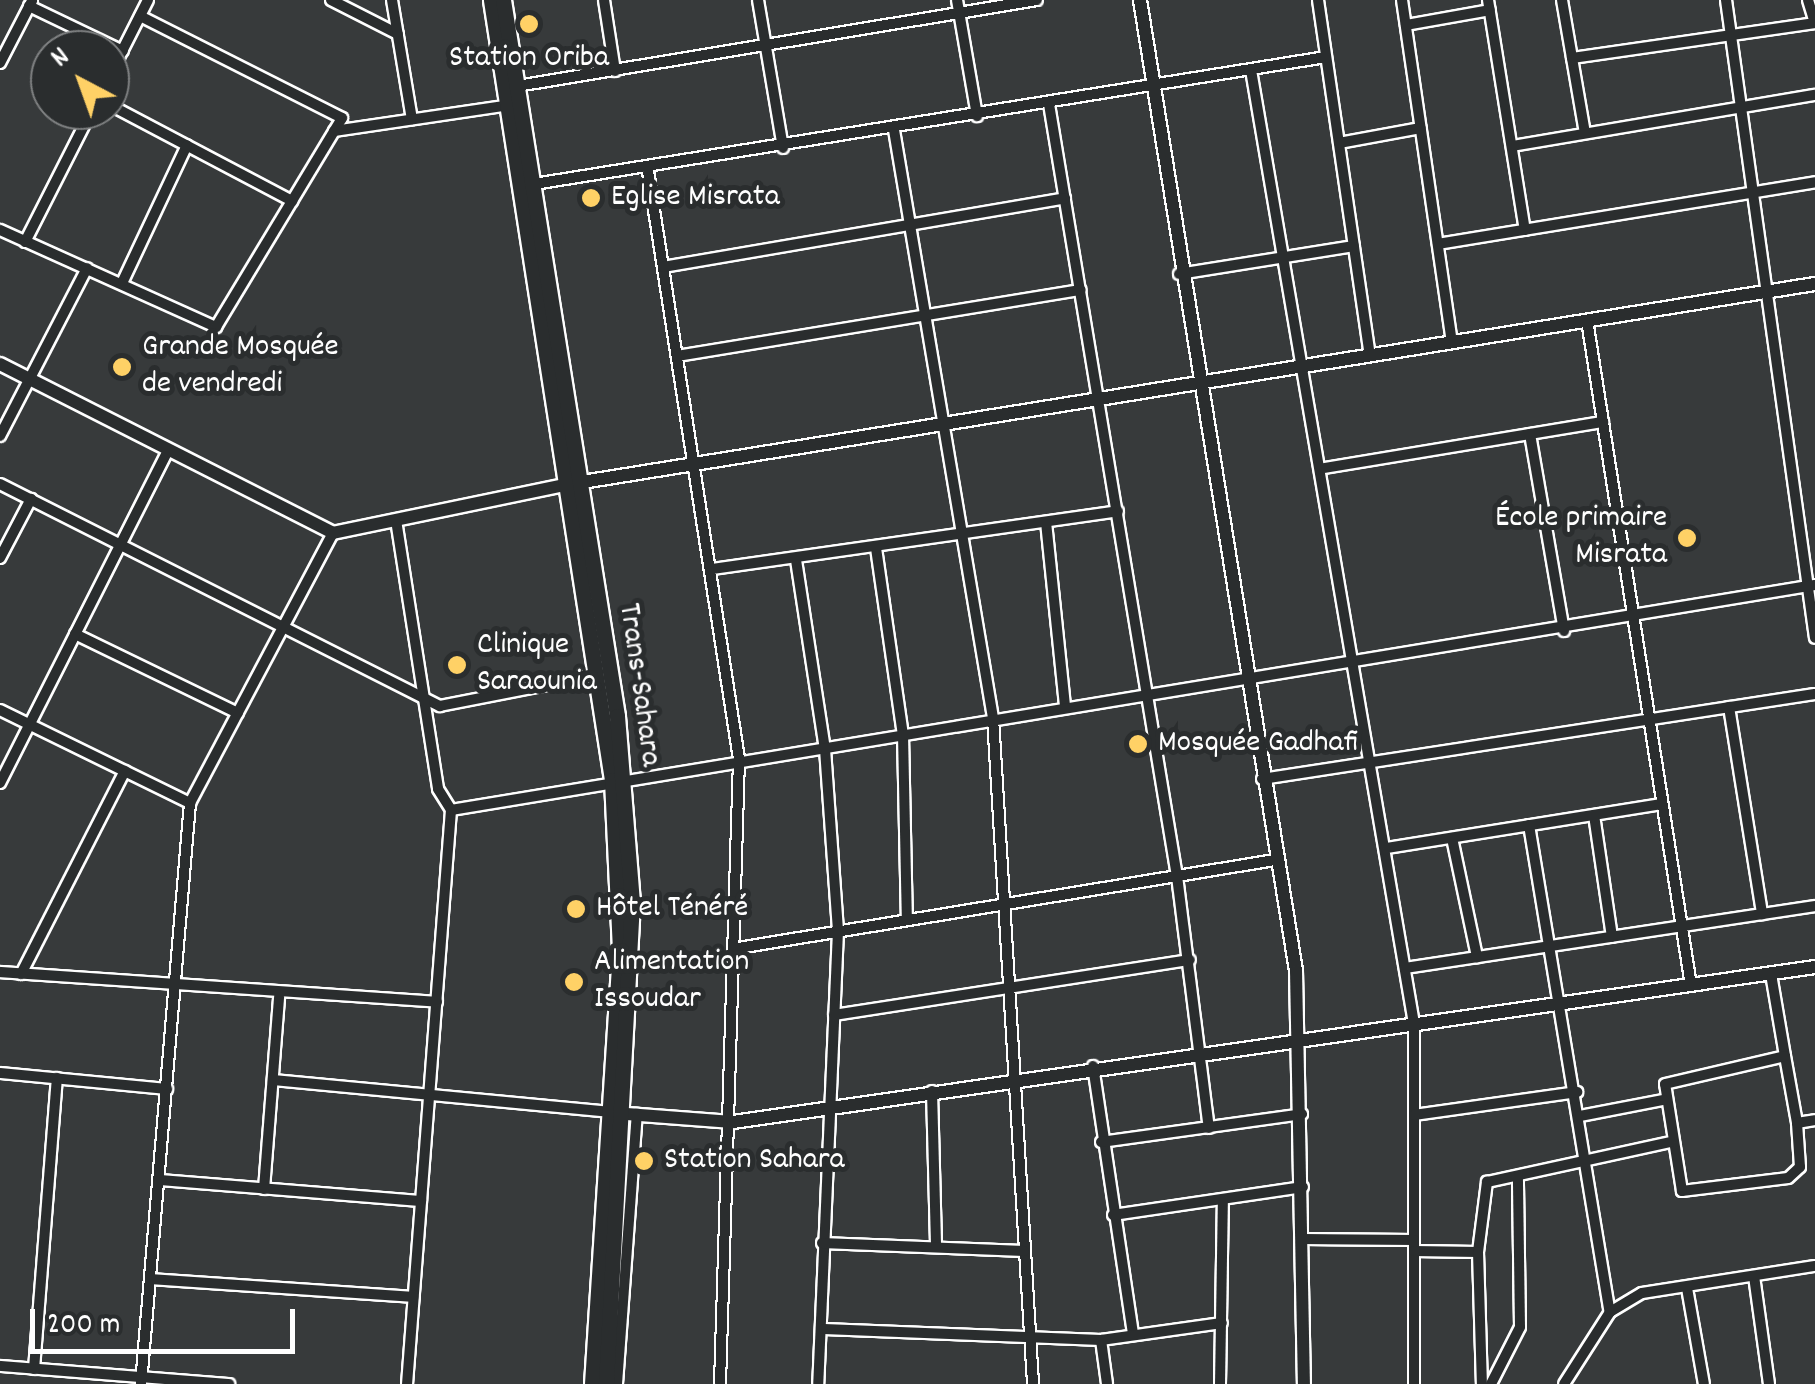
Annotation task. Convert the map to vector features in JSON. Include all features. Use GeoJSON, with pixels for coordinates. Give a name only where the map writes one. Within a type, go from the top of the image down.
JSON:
{"type":"FeatureCollection","features":[{"type":"Feature","properties":{"kind":"main road","name":"Trans-Sahara"},"geometry":{"type":"LineString","coordinates":[[491,0],[512,87]]}},
{"type":"Feature","properties":{"kind":"main road","name":"Trans-Sahara"},"geometry":{"type":"LineString","coordinates":[[503,0],[514,105],[576,483],[618,780],[624,1113],[606,1384]]}},
{"type":"Feature","properties":{"kind":"main road","name":"Trans-Sahara"},"geometry":{"type":"LineString","coordinates":[[514,105],[534,184],[535,235]]}},
{"type":"Feature","properties":{"kind":"main road","name":"Trans-Sahara"},"geometry":{"type":"LineString","coordinates":[[600,647],[599,675],[618,780]]}},
{"type":"Feature","properties":{"kind":"main road","name":"Trans-Sahara"},"geometry":{"type":"LineString","coordinates":[[592,1384],[624,1113]]}},
{"type":"Feature","properties":{"kind":"street"},"geometry":{"type":"LineString","coordinates":[[130,35],[148,0]]}},
{"type":"Feature","properties":{"kind":"street"},"geometry":{"type":"LineString","coordinates":[[330,0],[398,34]]}},
{"type":"Feature","properties":{"kind":"street"},"geometry":{"type":"LineString","coordinates":[[392,0],[412,119]]}},
{"type":"Feature","properties":{"kind":"street"},"geometry":{"type":"LineString","coordinates":[[604,0],[615,71]]}},
{"type":"Feature","properties":{"kind":"street"},"geometry":{"type":"LineString","coordinates":[[758,0],[783,148]]}},
{"type":"Feature","properties":{"kind":"street"},"geometry":{"type":"LineString","coordinates":[[957,0],[978,116]]}},
{"type":"Feature","properties":{"kind":"street"},"geometry":{"type":"LineString","coordinates":[[512,87],[960,17],[1038,0]]}},
{"type":"Feature","properties":{"kind":"street"},"geometry":{"type":"LineString","coordinates":[[1140,0],[1195,383],[1302,1036],[1304,1384]]}},
{"type":"Feature","properties":{"kind":"street"},"geometry":{"type":"LineString","coordinates":[[1318,0],[1370,355]]}},
{"type":"Feature","properties":{"kind":"street"},"geometry":{"type":"LineString","coordinates":[[1402,0],[1452,342]]}},
{"type":"Feature","properties":{"kind":"street"},"geometry":{"type":"LineString","coordinates":[[1562,0],[1585,133]]}},
{"type":"Feature","properties":{"kind":"street"},"geometry":{"type":"LineString","coordinates":[[1726,0],[1753,192],[1762,292],[1810,585],[1815,638]]}},
{"type":"Feature","properties":{"kind":"street"},"geometry":{"type":"LineString","coordinates":[[1572,58],[1815,23],[1808,0]]}},
{"type":"Feature","properties":{"kind":"street"},"geometry":{"type":"LineString","coordinates":[[0,62],[31,3],[82,30]]}},
{"type":"Feature","properties":{"kind":"street"},"geometry":{"type":"LineString","coordinates":[[1406,25],[1489,5],[1526,230]]}},
{"type":"Feature","properties":{"kind":"street"},"geometry":{"type":"LineString","coordinates":[[0,230],[123,281],[216,327],[342,118],[140,16]]}},
{"type":"Feature","properties":{"kind":"street"},"geometry":{"type":"LineString","coordinates":[[534,184],[648,171],[1326,57]]}},
{"type":"Feature","properties":{"kind":"street"},"geometry":{"type":"LineString","coordinates":[[1251,70],[1280,258],[1307,365],[1414,1024],[1414,1384]]}},
{"type":"Feature","properties":{"kind":"street"},"geometry":{"type":"LineString","coordinates":[[1512,146],[1815,94]]}},
{"type":"Feature","properties":{"kind":"street"},"geometry":{"type":"LineString","coordinates":[[1050,104],[1177,876],[1209,1128]]}},
{"type":"Feature","properties":{"kind":"street"},"geometry":{"type":"LineString","coordinates":[[334,131],[514,105]]}},
{"type":"Feature","properties":{"kind":"street"},"geometry":{"type":"LineString","coordinates":[[130,116],[292,201]]}},
{"type":"Feature","properties":{"kind":"street"},"geometry":{"type":"LineString","coordinates":[[1339,143],[1421,128]]}},
{"type":"Feature","properties":{"kind":"street"},"geometry":{"type":"LineString","coordinates":[[25,242],[82,130]]}},
{"type":"Feature","properties":{"kind":"street"},"geometry":{"type":"LineString","coordinates":[[894,130],[938,424],[993,718],[1033,1384]]}},
{"type":"Feature","properties":{"kind":"street"},"geometry":{"type":"LineString","coordinates":[[123,281],[186,146]]}},
{"type":"Feature","properties":{"kind":"street"},"geometry":{"type":"LineString","coordinates":[[648,171],[712,569],[738,760],[734,1122],[720,1384]]}},
{"type":"Feature","properties":{"kind":"street"},"geometry":{"type":"LineString","coordinates":[[1438,244],[1815,182]]}},
{"type":"Feature","properties":{"kind":"street"},"geometry":{"type":"LineString","coordinates":[[663,267],[1065,198]]}},
{"type":"Feature","properties":{"kind":"street"},"geometry":{"type":"LineString","coordinates":[[1178,274],[1354,246]]}},
{"type":"Feature","properties":{"kind":"street"},"geometry":{"type":"LineString","coordinates":[[0,436],[87,268]]}},
{"type":"Feature","properties":{"kind":"street"},"geometry":{"type":"LineString","coordinates":[[0,364],[334,533],[576,483],[1815,284]]}},
{"type":"Feature","properties":{"kind":"street"},"geometry":{"type":"LineString","coordinates":[[677,356],[1080,290]]}},
{"type":"Feature","properties":{"kind":"street"},"geometry":{"type":"LineString","coordinates":[[1586,320],[1691,986]]}},
{"type":"Feature","properties":{"kind":"street"},"geometry":{"type":"LineString","coordinates":[[1324,468],[1602,422]]}},
{"type":"Feature","properties":{"kind":"street"},"geometry":{"type":"LineString","coordinates":[[1530,434],[1564,631]]}},
{"type":"Feature","properties":{"kind":"street"},"geometry":{"type":"LineString","coordinates":[[0,783],[168,449]]}},
{"type":"Feature","properties":{"kind":"street"},"geometry":{"type":"LineString","coordinates":[[0,484],[440,706],[599,675]]}},
{"type":"Feature","properties":{"kind":"street"},"geometry":{"type":"LineString","coordinates":[[0,558],[31,500]]}},
{"type":"Feature","properties":{"kind":"street"},"geometry":{"type":"LineString","coordinates":[[712,569],[1118,511]]}},
{"type":"Feature","properties":{"kind":"street"},"geometry":{"type":"LineString","coordinates":[[396,520],[438,790],[451,810],[407,1384]]}},
{"type":"Feature","properties":{"kind":"street"},"geometry":{"type":"LineString","coordinates":[[1046,522],[1066,705]]}},
{"type":"Feature","properties":{"kind":"street"},"geometry":{"type":"LineString","coordinates":[[142,1381],[190,803],[334,533]]}},
{"type":"Feature","properties":{"kind":"street"},"geometry":{"type":"LineString","coordinates":[[876,548],[903,735],[907,920]]}},
{"type":"Feature","properties":{"kind":"street"},"geometry":{"type":"LineString","coordinates":[[796,560],[825,749],[838,932],[822,1243],[824,1329],[818,1384]]}},
{"type":"Feature","properties":{"kind":"street"},"geometry":{"type":"LineString","coordinates":[[451,810],[1146,692],[1358,665],[1634,620],[1810,585]]}},
{"type":"Feature","properties":{"kind":"street"},"geometry":{"type":"LineString","coordinates":[[75,634],[238,713]]}},
{"type":"Feature","properties":{"kind":"street"},"geometry":{"type":"LineString","coordinates":[[1262,779],[1815,694]]}},
{"type":"Feature","properties":{"kind":"street"},"geometry":{"type":"LineString","coordinates":[[1729,707],[1762,914]]}},
{"type":"Feature","properties":{"kind":"street"},"geometry":{"type":"LineString","coordinates":[[0,710],[190,803]]}},
{"type":"Feature","properties":{"kind":"street"},"geometry":{"type":"LineString","coordinates":[[21,974],[125,771]]}},
{"type":"Feature","properties":{"kind":"street"},"geometry":{"type":"LineString","coordinates":[[1386,848],[1662,804]]}},
{"type":"Feature","properties":{"kind":"street"},"geometry":{"type":"LineString","coordinates":[[1594,815],[1612,936]]}},
{"type":"Feature","properties":{"kind":"street"},"geometry":{"type":"LineString","coordinates":[[1529,825],[1564,1004],[1610,1312]]}},
{"type":"Feature","properties":{"kind":"street"},"geometry":{"type":"LineString","coordinates":[[1452,838],[1476,957]]}},
{"type":"Feature","properties":{"kind":"street"},"geometry":{"type":"LineString","coordinates":[[738,948],[1275,860]]}},
{"type":"Feature","properties":{"kind":"street"},"geometry":{"type":"LineString","coordinates":[[1406,968],[1815,906]]}},
{"type":"Feature","properties":{"kind":"street"},"geometry":{"type":"LineString","coordinates":[[834,1015],[1009,991],[1190,960]]}},
{"type":"Feature","properties":{"kind":"street"},"geometry":{"type":"LineString","coordinates":[[273,1080],[734,1122],[1201,1050],[1564,1004],[1815,966]]}},
{"type":"Feature","properties":{"kind":"street"},"geometry":{"type":"LineString","coordinates":[[0,972],[279,997],[438,1002]]}},
{"type":"Feature","properties":{"kind":"street"},"geometry":{"type":"LineString","coordinates":[[1770,974],[1786,1056],[1797,1123],[1797,1173],[1689,1195],[1671,1142],[1663,1100],[1674,1079],[1786,1056]]}},
{"type":"Feature","properties":{"kind":"street"},"geometry":{"type":"LineString","coordinates":[[264,1188],[279,997]]}},
{"type":"Feature","properties":{"kind":"street"},"geometry":{"type":"LineString","coordinates":[[1092,1066],[1134,1334]]}},
{"type":"Feature","properties":{"kind":"street"},"geometry":{"type":"LineString","coordinates":[[0,1073],[167,1089]]}},
{"type":"Feature","properties":{"kind":"street"},"geometry":{"type":"LineString","coordinates":[[34,1370],[57,1078]]}},
{"type":"Feature","properties":{"kind":"street"},"geometry":{"type":"LineString","coordinates":[[932,1091],[936,1245]]}},
{"type":"Feature","properties":{"kind":"street"},"geometry":{"type":"LineString","coordinates":[[1414,1115],[1577,1092]]}},
{"type":"Feature","properties":{"kind":"street"},"geometry":{"type":"LineString","coordinates":[[1580,1116],[1663,1100]]}},
{"type":"Feature","properties":{"kind":"street"},"geometry":{"type":"LineString","coordinates":[[617,1384],[624,1113]]}},
{"type":"Feature","properties":{"kind":"street"},"geometry":{"type":"LineString","coordinates":[[1101,1142],[1302,1114]]}},
{"type":"Feature","properties":{"kind":"street"},"geometry":{"type":"LineString","coordinates":[[1797,1123],[1815,1120]]}},
{"type":"Feature","properties":{"kind":"street"},"geometry":{"type":"LineString","coordinates":[[1482,1384],[1478,1252],[1482,1185],[1588,1166],[1671,1142]]}},
{"type":"Feature","properties":{"kind":"street"},"geometry":{"type":"LineString","coordinates":[[1492,1384],[1520,1327],[1518,1176]]}},
{"type":"Feature","properties":{"kind":"street"},"geometry":{"type":"LineString","coordinates":[[159,1180],[421,1201]]}},
{"type":"Feature","properties":{"kind":"street"},"geometry":{"type":"LineString","coordinates":[[1113,1215],[1302,1188]]}},
{"type":"Feature","properties":{"kind":"street"},"geometry":{"type":"LineString","coordinates":[[1220,1384],[1223,1199]]}},
{"type":"Feature","properties":{"kind":"street"},"geometry":{"type":"LineString","coordinates":[[1303,1239],[1478,1252]]}},
{"type":"Feature","properties":{"kind":"street"},"geometry":{"type":"LineString","coordinates":[[822,1243],[1024,1251]]}},
{"type":"Feature","properties":{"kind":"street"},"geometry":{"type":"LineString","coordinates":[[1564,1384],[1610,1312],[1642,1293],[1815,1266]]}},
{"type":"Feature","properties":{"kind":"street"},"geometry":{"type":"LineString","coordinates":[[1754,1276],[1770,1384]]}},
{"type":"Feature","properties":{"kind":"street"},"geometry":{"type":"LineString","coordinates":[[150,1279],[414,1297]]}},
{"type":"Feature","properties":{"kind":"street"},"geometry":{"type":"LineString","coordinates":[[1687,1288],[1704,1384]]}},
{"type":"Feature","properties":{"kind":"street"},"geometry":{"type":"LineString","coordinates":[[824,1329],[1102,1340],[1222,1323]]}},
{"type":"Feature","properties":{"kind":"street"},"geometry":{"type":"LineString","coordinates":[[1102,1340],[1107,1384]]}},
{"type":"Feature","properties":{"kind":"street"},"geometry":{"type":"LineString","coordinates":[[0,1366],[142,1381],[229,1384]]}},
{"type":"Feature","properties":{"kind":"place","name":"Station Oriba"},"geometry":{"type":"Point","coordinates":[529,24]}},
{"type":"Feature","properties":{"kind":"place","name":"Eglise Misrata"},"geometry":{"type":"Point","coordinates":[591,198]}},
{"type":"Feature","properties":{"kind":"place","name":"Grande Mosquée de vendredi"},"geometry":{"type":"Point","coordinates":[122,367]}},
{"type":"Feature","properties":{"kind":"place","name":"École primaire Misrata"},"geometry":{"type":"Point","coordinates":[1687,538]}},
{"type":"Feature","properties":{"kind":"place","name":"Clinique Saraounia"},"geometry":{"type":"Point","coordinates":[457,665]}},
{"type":"Feature","properties":{"kind":"place","name":"Mosquée Gadhafi"},"geometry":{"type":"Point","coordinates":[1138,744]}},
{"type":"Feature","properties":{"kind":"place","name":"Hôtel Ténéré"},"geometry":{"type":"Point","coordinates":[576,909]}},
{"type":"Feature","properties":{"kind":"place","name":"Alimentation Issoudar"},"geometry":{"type":"Point","coordinates":[574,982]}},
{"type":"Feature","properties":{"kind":"place","name":"Station Sahara"},"geometry":{"type":"Point","coordinates":[644,1161]}}]}
